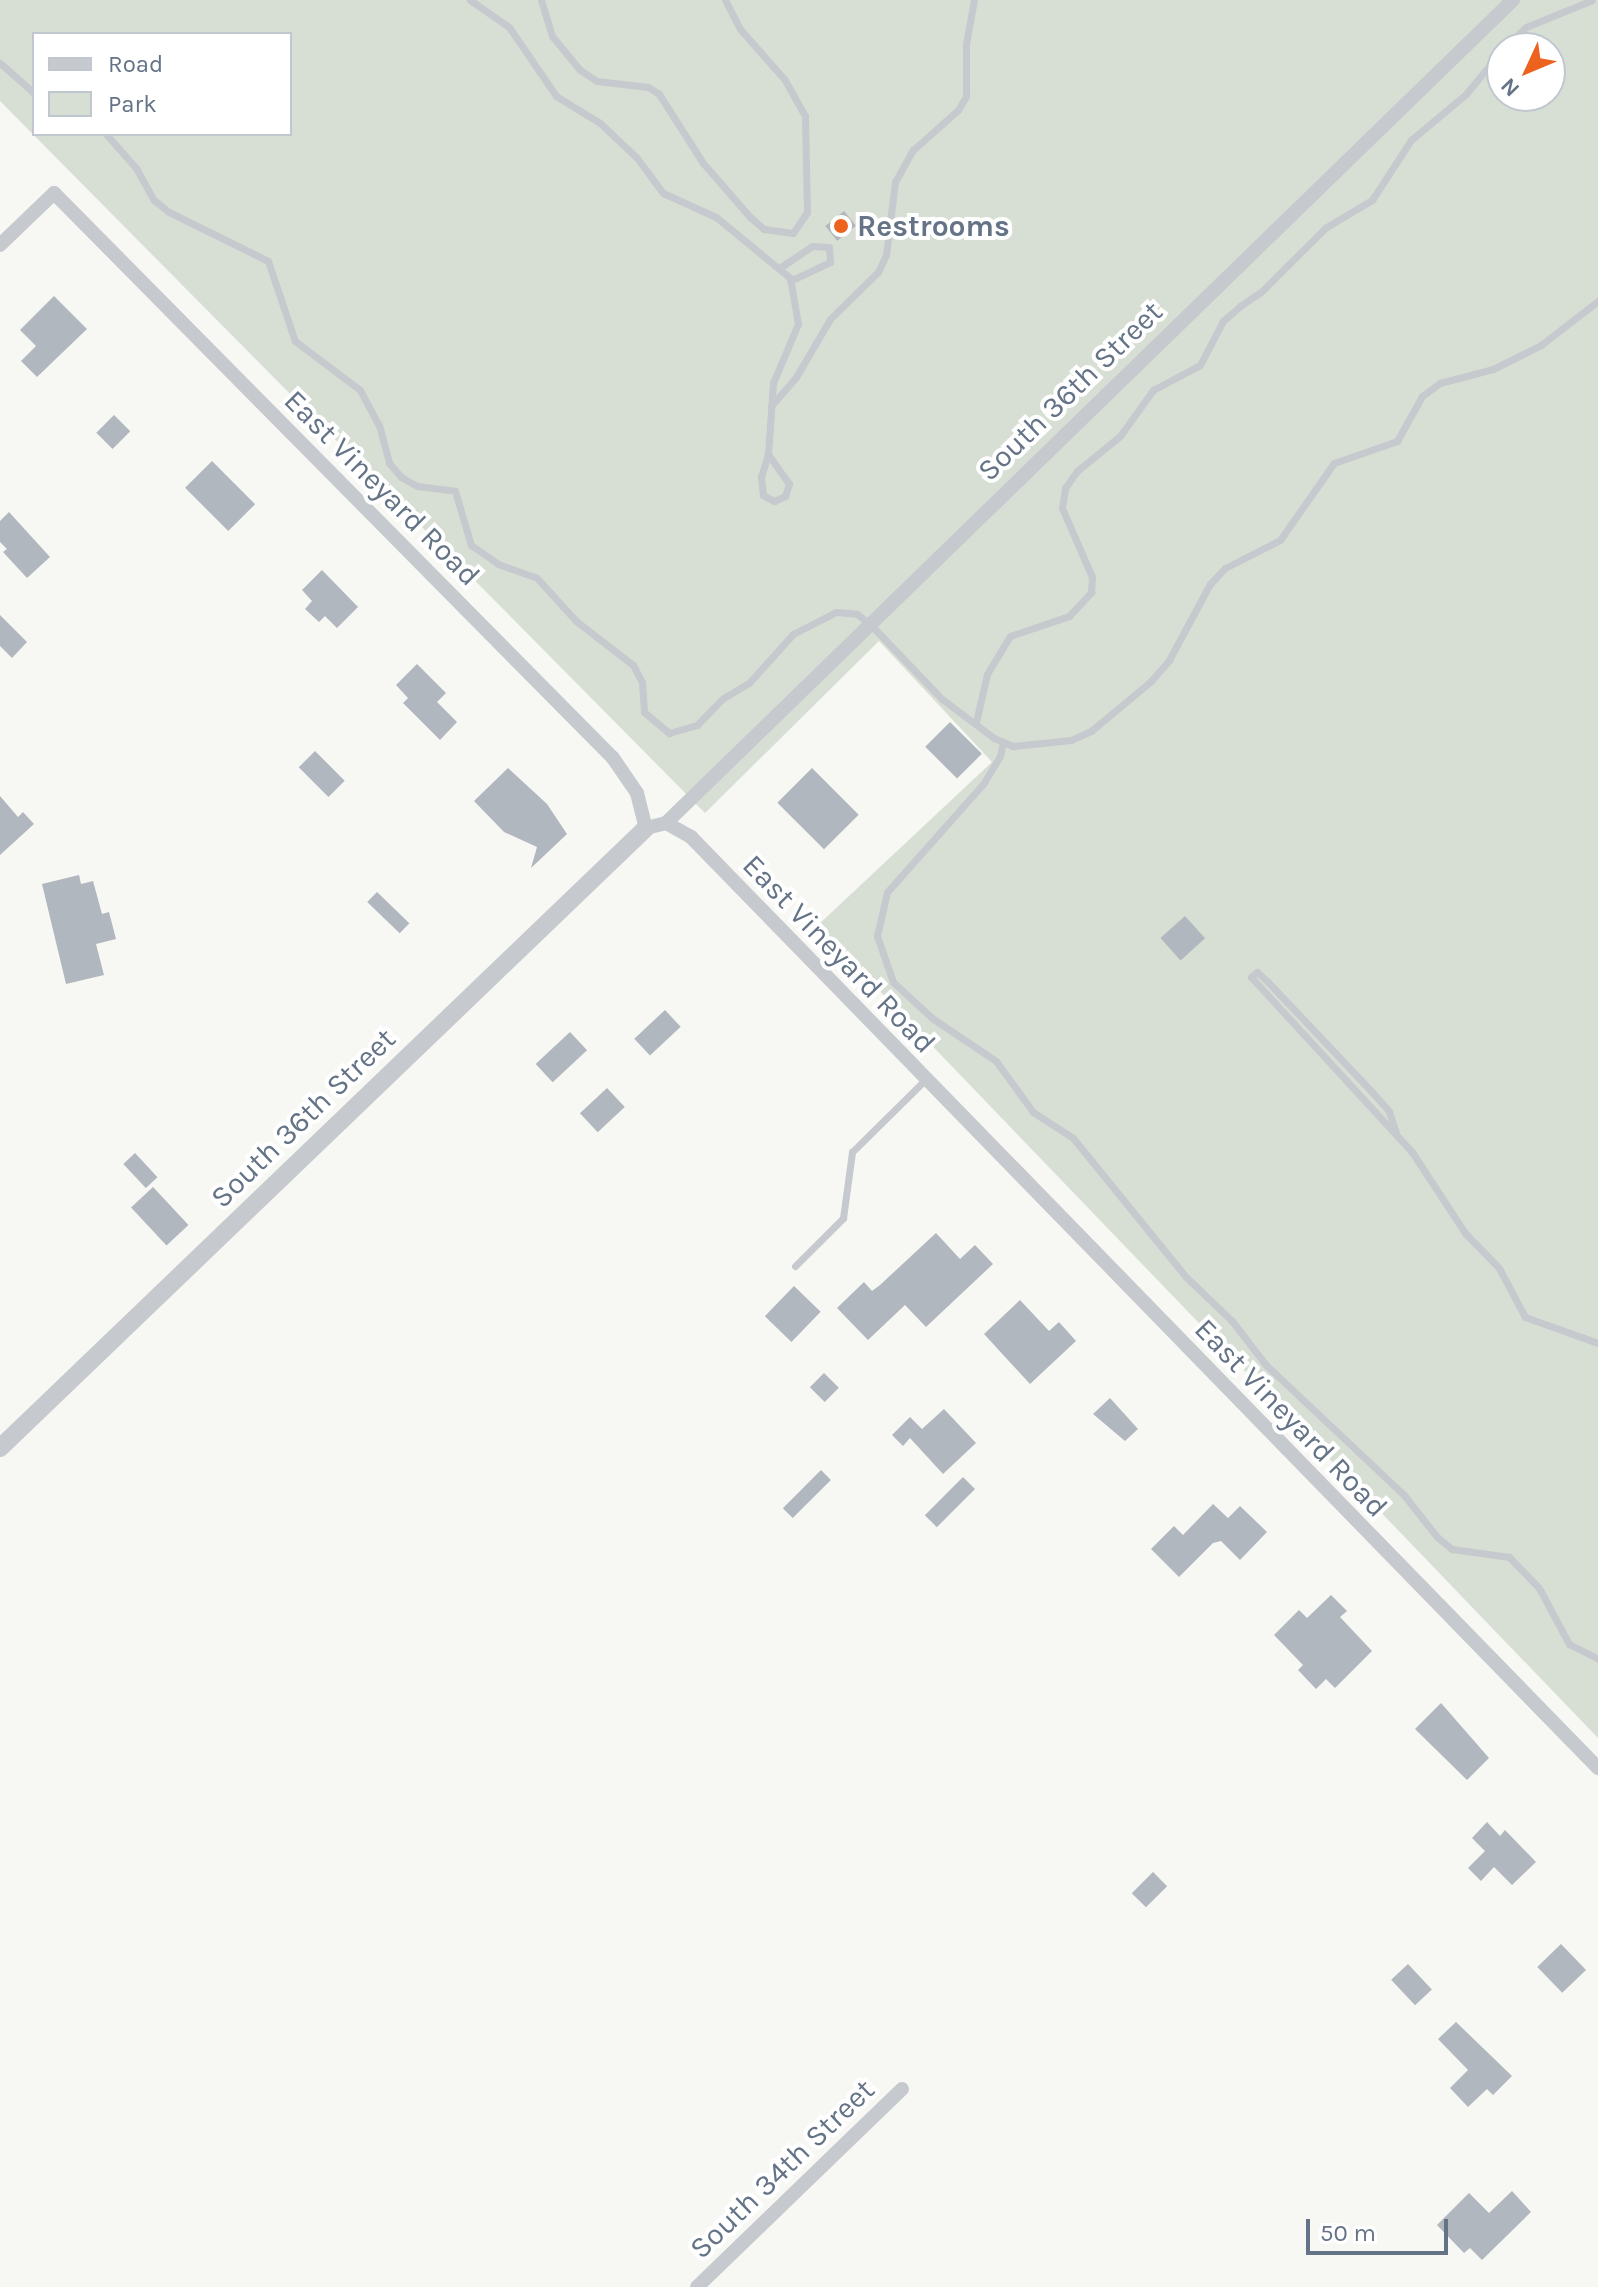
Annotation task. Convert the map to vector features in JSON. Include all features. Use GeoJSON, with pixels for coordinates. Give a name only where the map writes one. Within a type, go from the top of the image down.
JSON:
{"type":"FeatureCollection","features":[{"type":"Feature","properties":{"kind":"street","name":"South 36th Street"},"geometry":{"type":"LineString","coordinates":[[666,823],[1513,0]]}},
{"type":"Feature","properties":{"kind":"street","name":"East Vineyard Road"},"geometry":{"type":"LineString","coordinates":[[0,245],[54,193],[613,758],[637,793],[646,828]]}},
{"type":"Feature","properties":{"kind":"street","name":"East Vineyard Road"},"geometry":{"type":"LineString","coordinates":[[666,823],[691,837],[924,1081],[1598,1768]]}},
{"type":"Feature","properties":{"kind":"street"},"geometry":{"type":"LineString","coordinates":[[646,828],[666,823]]}},
{"type":"Feature","properties":{"kind":"street","name":"South 36th Street"},"geometry":{"type":"LineString","coordinates":[[0,1448],[646,828]]}},
{"type":"Feature","properties":{"kind":"street","name":"South 34th Street"},"geometry":{"type":"LineString","coordinates":[[697,2287],[902,2089]]}},
{"type":"Feature","properties":{"kind":"lane"},"geometry":{"type":"LineString","coordinates":[[470,0],[509,27],[556,96],[606,128],[637,158],[663,193],[716,217],[781,267],[790,281],[798,324],[773,383],[768,412],[768,454],[761,490],[774,501],[785,496],[789,484],[768,454]]}},
{"type":"Feature","properties":{"kind":"lane"},"geometry":{"type":"LineString","coordinates":[[541,0],[552,36],[580,70],[597,81],[648,87],[659,94],[703,163],[750,217],[764,229],[793,233],[807,212],[805,116],[785,80],[740,29],[725,0]]}},
{"type":"Feature","properties":{"kind":"lane"},"geometry":{"type":"LineString","coordinates":[[768,412],[796,377],[830,319],[878,272],[886,255],[895,182],[913,150],[958,110],[966,96],[966,44],[974,0]]}},
{"type":"Feature","properties":{"kind":"lane"},"geometry":{"type":"LineString","coordinates":[[1521,32],[1526,27],[1592,0]]}},
{"type":"Feature","properties":{"kind":"lane"},"geometry":{"type":"LineString","coordinates":[[0,63],[32,91]]}},
{"type":"Feature","properties":{"kind":"lane"},"geometry":{"type":"LineString","coordinates":[[976,722],[987,674],[1010,636],[1069,616],[1091,592],[1092,577],[1062,508],[1065,488],[1077,471],[1120,436],[1153,390],[1200,365],[1223,321],[1325,228],[1372,200],[1411,140],[1466,94],[1486,70]]}},
{"type":"Feature","properties":{"kind":"lane"},"geometry":{"type":"LineString","coordinates":[[108,136],[136,168],[154,200],[169,212],[268,261],[295,341],[360,390],[379,425],[389,463],[401,477],[417,486],[455,491],[471,545],[498,564],[537,578],[576,621],[633,665],[642,682],[644,712],[653,723],[669,733],[697,725],[722,699],[749,683],[793,634],[818,618],[836,612],[857,614],[870,624],[942,699],[1003,742],[1041,745],[1091,731],[1169,660],[1225,568],[1280,540],[1334,463],[1397,441],[1422,396],[1440,383],[1493,369],[1541,345],[1598,301]]}},
{"type":"Feature","properties":{"kind":"lane"},"geometry":{"type":"LineString","coordinates":[[781,267],[812,246],[829,247],[830,262],[790,281]]}},
{"type":"Feature","properties":{"kind":"lane"},"geometry":{"type":"LineString","coordinates":[[1003,742],[1000,756],[983,784],[887,892],[877,936],[883,965],[893,982],[932,1018],[996,1061],[1033,1112],[1073,1138],[1113,1194],[1158,1237],[1186,1277],[1232,1321],[1248,1345],[1404,1495],[1437,1537],[1452,1549],[1509,1557],[1539,1588],[1569,1644],[1598,1659]]}},
{"type":"Feature","properties":{"kind":"lane"},"geometry":{"type":"LineString","coordinates":[[1396,1133],[1389,1111],[1373,1093],[1268,982],[1257,972],[1251,977],[1396,1133],[1465,1233],[1499,1268],[1525,1317],[1598,1343]]}},
{"type":"Feature","properties":{"kind":"lane"},"geometry":{"type":"LineString","coordinates":[[795,1266],[843,1218],[852,1152],[924,1081]]}},
{"type":"Feature","properties":{"kind":"green space"},"geometry":{"type":"Polygon","coordinates":[[[0,0],[1598,0],[1598,1738],[817,926],[992,762],[879,641],[705,813],[35,136],[292,136],[292,32],[32,32],[32,133],[0,101],[0,0]]]}},
{"type":"Feature","properties":{"kind":"building","name":"Restrooms"},"geometry":{"type":"Polygon","coordinates":[[[844,211],[856,226],[837,241],[825,226],[844,211]]]}},
{"type":"Feature","properties":{"kind":"building"},"geometry":{"type":"Polygon","coordinates":[[[54,296],[87,329],[37,377],[21,361],[36,346],[20,330],[54,296]]]}},
{"type":"Feature","properties":{"kind":"building"},"geometry":{"type":"Polygon","coordinates":[[[114,415],[130,431],[113,449],[96,433],[114,415]]]}},
{"type":"Feature","properties":{"kind":"building"},"geometry":{"type":"Polygon","coordinates":[[[212,461],[255,504],[228,531],[185,488],[212,461]]]}},
{"type":"Feature","properties":{"kind":"building"},"geometry":{"type":"Polygon","coordinates":[[[9,512],[50,557],[27,578],[3,552],[7,549],[0,542],[0,521],[9,512]]]}},
{"type":"Feature","properties":{"kind":"building"},"geometry":{"type":"Polygon","coordinates":[[[322,570],[358,607],[337,628],[325,616],[319,622],[305,609],[312,601],[302,590],[322,570]]]}},
{"type":"Feature","properties":{"kind":"building"},"geometry":{"type":"Polygon","coordinates":[[[0,615],[27,642],[12,658],[0,646],[0,615]]]}},
{"type":"Feature","properties":{"kind":"building"},"geometry":{"type":"Polygon","coordinates":[[[417,664],[446,693],[437,702],[457,722],[440,740],[403,703],[408,698],[396,685],[417,664]]]}},
{"type":"Feature","properties":{"kind":"building"},"geometry":{"type":"Polygon","coordinates":[[[950,722],[982,754],[957,779],[925,747],[950,722]]]}},
{"type":"Feature","properties":{"kind":"building"},"geometry":{"type":"Polygon","coordinates":[[[315,751],[345,781],[328,797],[299,767],[315,751]]]}},
{"type":"Feature","properties":{"kind":"building"},"geometry":{"type":"Polygon","coordinates":[[[508,768],[547,804],[567,834],[531,868],[537,847],[504,832],[474,801],[508,768]]]}},
{"type":"Feature","properties":{"kind":"building"},"geometry":{"type":"Polygon","coordinates":[[[812,768],[859,815],[824,849],[777,803],[812,768]]]}},
{"type":"Feature","properties":{"kind":"building"},"geometry":{"type":"Polygon","coordinates":[[[0,796],[18,817],[23,812],[34,824],[0,855],[0,796]]]}},
{"type":"Feature","properties":{"kind":"building"},"geometry":{"type":"Polygon","coordinates":[[[79,875],[81,884],[93,881],[102,914],[109,912],[116,939],[96,944],[104,975],[66,984],[42,884],[79,875]]]}},
{"type":"Feature","properties":{"kind":"building"},"geometry":{"type":"Polygon","coordinates":[[[377,892],[409,923],[400,933],[367,902],[377,892]]]}},
{"type":"Feature","properties":{"kind":"building"},"geometry":{"type":"Polygon","coordinates":[[[1185,916],[1205,938],[1181,960],[1160,938],[1185,916]]]}},
{"type":"Feature","properties":{"kind":"building"},"geometry":{"type":"Polygon","coordinates":[[[665,1010],[681,1027],[650,1055],[634,1039],[665,1010]]]}},
{"type":"Feature","properties":{"kind":"building"},"geometry":{"type":"Polygon","coordinates":[[[570,1032],[587,1050],[553,1082],[536,1064],[570,1032]]]}},
{"type":"Feature","properties":{"kind":"building"},"geometry":{"type":"Polygon","coordinates":[[[607,1088],[625,1107],[598,1132],[580,1113],[607,1088]]]}},
{"type":"Feature","properties":{"kind":"building"},"geometry":{"type":"Polygon","coordinates":[[[135,1153],[158,1177],[146,1188],[123,1164],[135,1153]]]}},
{"type":"Feature","properties":{"kind":"building"},"geometry":{"type":"Polygon","coordinates":[[[153,1187],[188,1225],[167,1245],[131,1207],[153,1187]]]}},
{"type":"Feature","properties":{"kind":"building"},"geometry":{"type":"Polygon","coordinates":[[[936,1233],[960,1259],[975,1245],[993,1264],[926,1327],[905,1305],[868,1340],[837,1308],[864,1282],[872,1291],[880,1285],[936,1233]]]}},
{"type":"Feature","properties":{"kind":"building"},"geometry":{"type":"Polygon","coordinates":[[[794,1286],[821,1312],[791,1342],[765,1316],[794,1286]]]}},
{"type":"Feature","properties":{"kind":"building"},"geometry":{"type":"Polygon","coordinates":[[[1020,1300],[1049,1331],[1059,1322],[1076,1341],[1030,1384],[984,1334],[1020,1300]]]}},
{"type":"Feature","properties":{"kind":"building"},"geometry":{"type":"Polygon","coordinates":[[[824,1373],[839,1388],[825,1402],[810,1387],[824,1373]]]}},
{"type":"Feature","properties":{"kind":"building"},"geometry":{"type":"Polygon","coordinates":[[[1110,1398],[1138,1429],[1125,1441],[1093,1414],[1110,1398]]]}},
{"type":"Feature","properties":{"kind":"building"},"geometry":{"type":"Polygon","coordinates":[[[944,1409],[976,1443],[943,1474],[910,1438],[903,1446],[892,1435],[910,1417],[922,1429],[944,1409]]]}},
{"type":"Feature","properties":{"kind":"building"},"geometry":{"type":"Polygon","coordinates":[[[821,1470],[831,1480],[793,1518],[783,1508],[821,1470]]]}},
{"type":"Feature","properties":{"kind":"building"},"geometry":{"type":"Polygon","coordinates":[[[963,1477],[975,1489],[937,1527],[925,1515],[963,1477]]]}},
{"type":"Feature","properties":{"kind":"building"},"geometry":{"type":"Polygon","coordinates":[[[1213,1504],[1228,1518],[1240,1506],[1267,1532],[1240,1560],[1221,1541],[1213,1543],[1179,1577],[1151,1549],[1174,1526],[1183,1535],[1213,1504]]]}},
{"type":"Feature","properties":{"kind":"building"},"geometry":{"type":"Polygon","coordinates":[[[1331,1595],[1347,1611],[1340,1617],[1372,1651],[1335,1688],[1326,1679],[1316,1689],[1298,1670],[1303,1665],[1274,1635],[1299,1610],[1307,1618],[1331,1595]]]}},
{"type":"Feature","properties":{"kind":"building"},"geometry":{"type":"Polygon","coordinates":[[[1441,1703],[1489,1758],[1467,1780],[1415,1729],[1441,1703]]]}},
{"type":"Feature","properties":{"kind":"building"},"geometry":{"type":"Polygon","coordinates":[[[1487,1822],[1500,1836],[1505,1830],[1536,1862],[1512,1885],[1494,1867],[1481,1881],[1468,1868],[1485,1851],[1472,1838],[1487,1822]]]}},
{"type":"Feature","properties":{"kind":"building"},"geometry":{"type":"Polygon","coordinates":[[[1153,1872],[1167,1886],[1146,1907],[1132,1893],[1153,1872]]]}},
{"type":"Feature","properties":{"kind":"building"},"geometry":{"type":"Polygon","coordinates":[[[1561,1944],[1586,1970],[1562,1993],[1537,1967],[1561,1944]]]}},
{"type":"Feature","properties":{"kind":"building"},"geometry":{"type":"Polygon","coordinates":[[[1408,1964],[1432,1990],[1415,2005],[1391,1980],[1408,1964]]]}},
{"type":"Feature","properties":{"kind":"building"},"geometry":{"type":"Polygon","coordinates":[[[1456,2022],[1512,2076],[1493,2095],[1487,2089],[1468,2107],[1450,2088],[1468,2070],[1438,2039],[1456,2022]]]}},
{"type":"Feature","properties":{"kind":"building"},"geometry":{"type":"Polygon","coordinates":[[[1512,2191],[1531,2212],[1482,2260],[1470,2248],[1464,2253],[1437,2225],[1469,2193],[1489,2213],[1512,2191]]]}},
{"type":"Feature","properties":{"kind":"place","name":"Restrooms"},"geometry":{"type":"Point","coordinates":[841,226]}}]}
